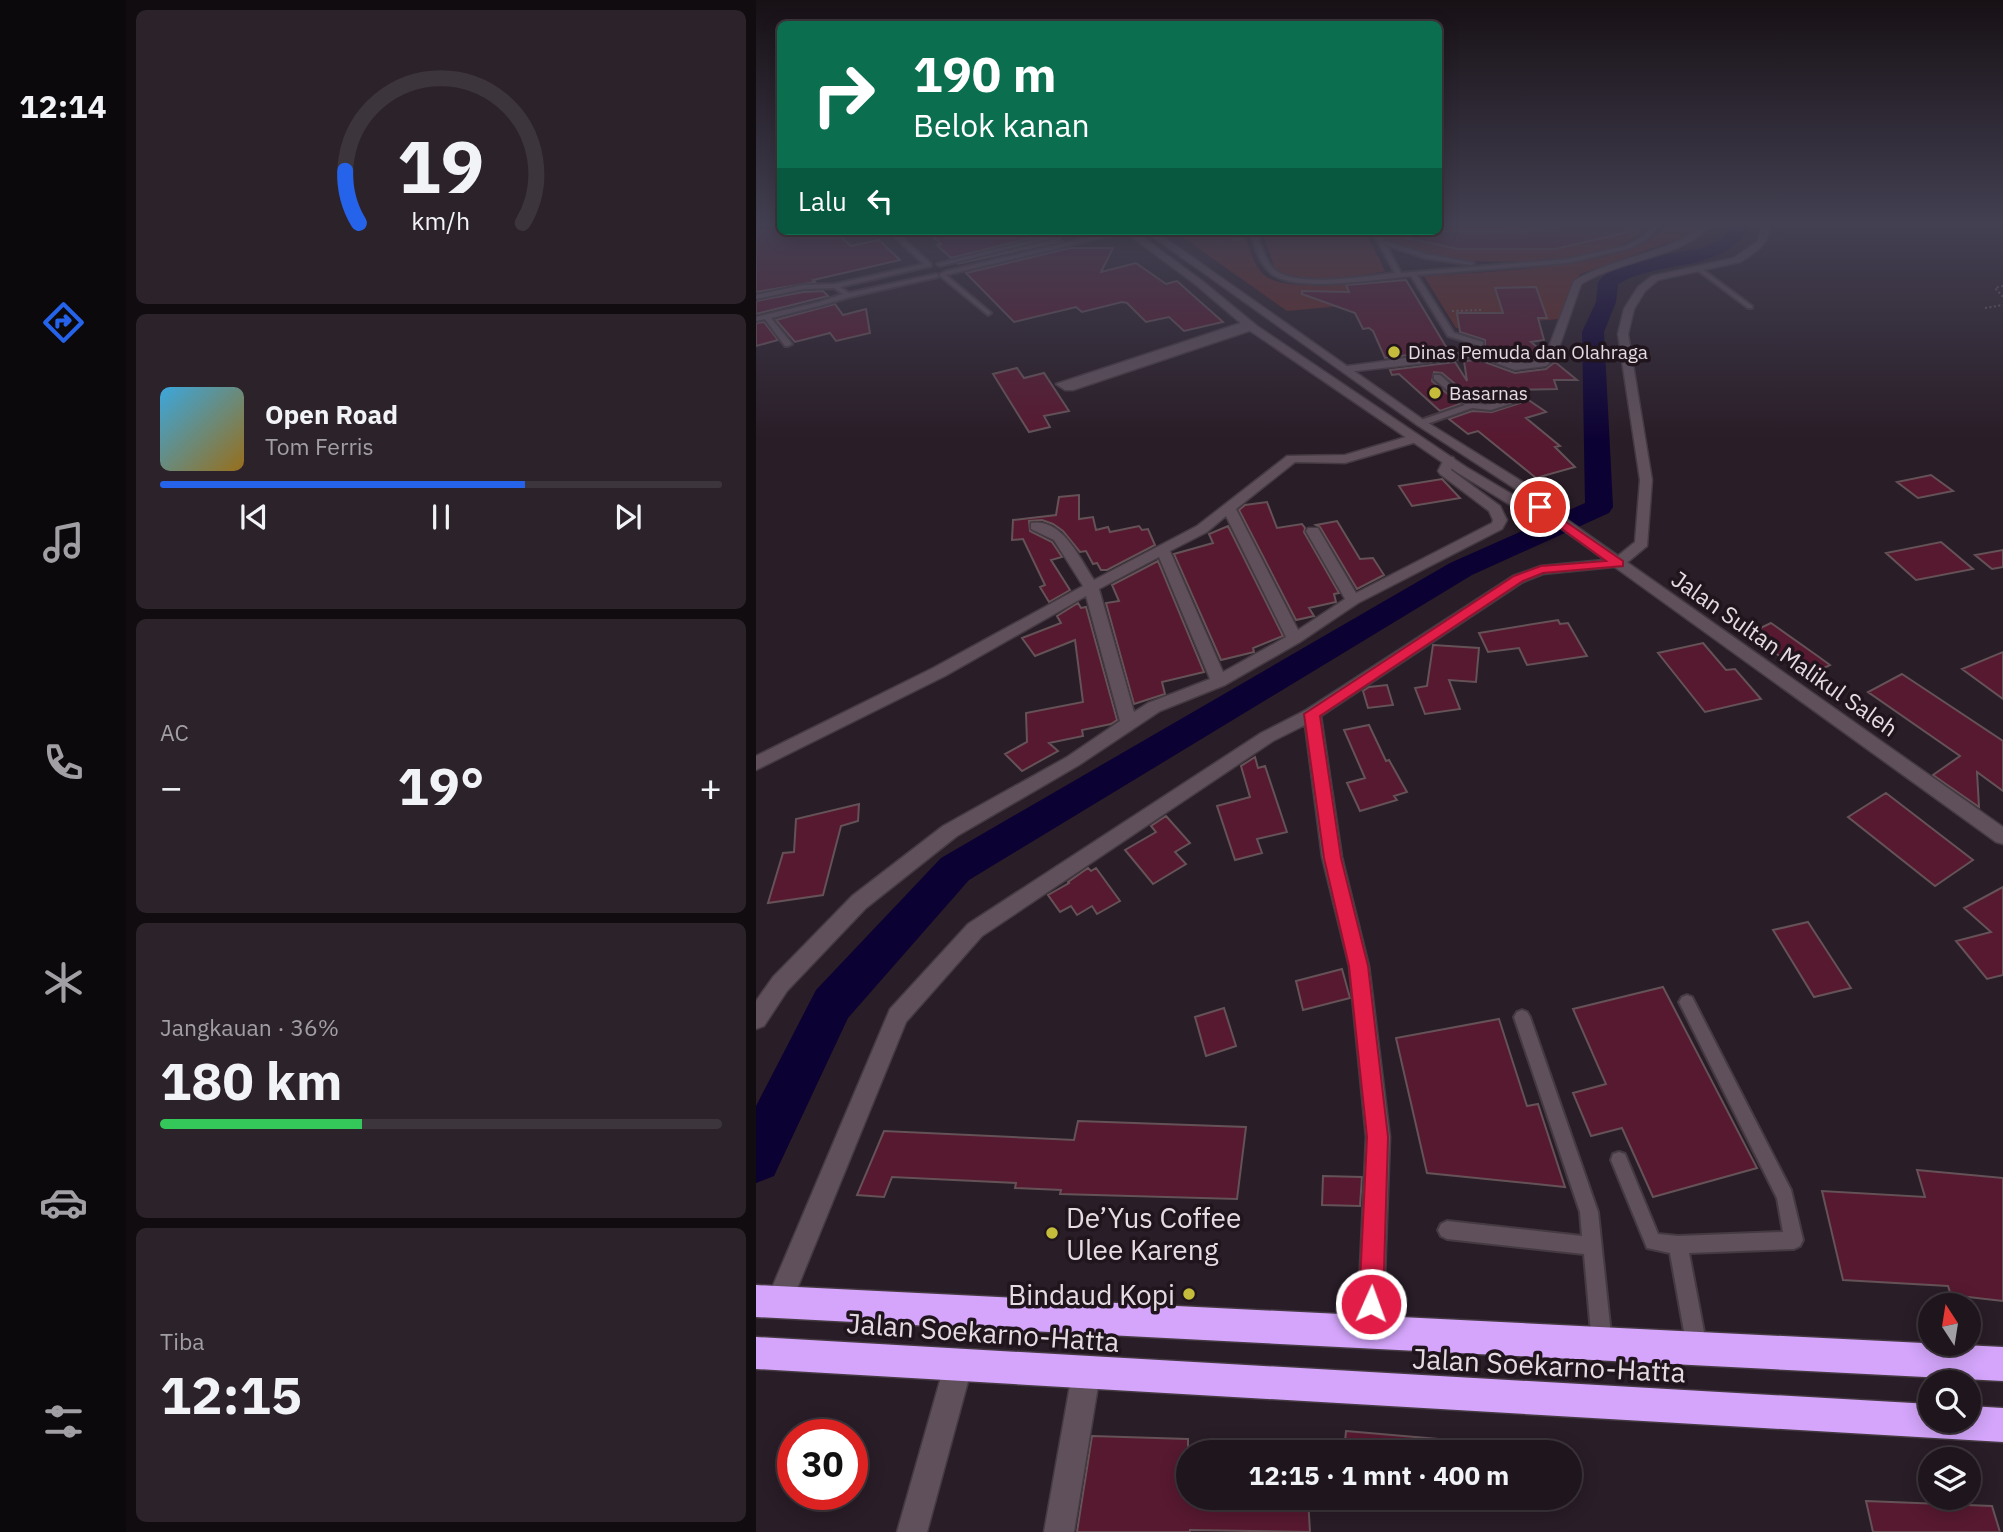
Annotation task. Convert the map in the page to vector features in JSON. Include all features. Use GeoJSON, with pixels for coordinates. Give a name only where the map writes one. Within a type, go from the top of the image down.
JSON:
{"type":"FeatureCollection","features":[{"type":"Feature","properties":{"kind":"highway","name":"Jalan Soekarno-Hatta"},"geometry":{"type":"LineString","coordinates":[[767,1302],[2003,1364]]}},
{"type":"Feature","properties":{"kind":"highway","name":"Jalan Soekarno-Hatta"},"geometry":{"type":"LineString","coordinates":[[756,1353],[958,1363],[1085,1386],[2003,1426]]}},
{"type":"Feature","properties":{"kind":"street","name":"Jalan Sultan Malikul Saleh"},"geometry":{"type":"LineString","coordinates":[[1215,296],[1250,326],[1449,460],[1522,506],[1543,510],[2003,837]]}},
{"type":"Feature","properties":{"kind":"street","name":"Jalan Sultan Malikul Saleh"},"geometry":{"type":"LineString","coordinates":[[1243,296],[1421,423],[1537,498],[1543,510]]}},
{"type":"Feature","properties":{"kind":"street"},"geometry":{"type":"LineString","coordinates":[[1347,369],[1480,354],[1515,367],[1542,364],[1550,359],[1572,296]]}},
{"type":"Feature","properties":{"kind":"street"},"geometry":{"type":"LineString","coordinates":[[767,1302],[898,1016],[975,930],[1266,737],[1312,714],[1518,579],[1541,570],[1619,564],[1642,543],[1646,480],[1623,334],[1627,312],[1634,296]]}},
{"type":"Feature","properties":{"kind":"street"},"geometry":{"type":"LineString","coordinates":[[1250,326],[1069,388],[1062,384],[1250,326]]}},
{"type":"Feature","properties":{"kind":"street"},"geometry":{"type":"LineString","coordinates":[[1304,360],[1325,354]]}},
{"type":"Feature","properties":{"kind":"street"},"geometry":{"type":"LineString","coordinates":[[756,764],[939,672],[1202,529],[1292,459],[1304,456],[1319,461],[1344,459],[1416,438]]}},
{"type":"Feature","properties":{"kind":"street"},"geometry":{"type":"LineString","coordinates":[[756,1019],[779,984],[859,902],[950,831],[1073,761],[1154,708],[1219,681],[1295,639],[1353,600],[1497,526],[1500,520],[1495,509],[1444,471],[1449,460]]}},
{"type":"Feature","properties":{"kind":"street"},"geometry":{"type":"LineString","coordinates":[[1228,507],[1295,639]]}},
{"type":"Feature","properties":{"kind":"street"},"geometry":{"type":"LineString","coordinates":[[1036,526],[1059,537],[1091,587],[1129,722]]}},
{"type":"Feature","properties":{"kind":"street"},"geometry":{"type":"LineString","coordinates":[[1313,531],[1353,600]]}},
{"type":"Feature","properties":{"kind":"street"},"geometry":{"type":"LineString","coordinates":[[1163,550],[1219,681]]}},
{"type":"Feature","properties":{"kind":"street"},"geometry":{"type":"LineString","coordinates":[[1312,714],[1332,858],[1359,966],[1378,1137],[1370,1332]]}},
{"type":"Feature","properties":{"kind":"street"},"geometry":{"type":"LineString","coordinates":[[912,1532],[958,1363]]}},
{"type":"Feature","properties":{"kind":"street"},"geometry":{"type":"LineString","coordinates":[[1059,1532],[1085,1386]]}},
{"type":"Feature","properties":{"kind":"lane"},"geometry":{"type":"LineString","coordinates":[[756,319],[844,296]]}},
{"type":"Feature","properties":{"kind":"lane"},"geometry":{"type":"LineString","coordinates":[[968,296],[988,313]]}},
{"type":"Feature","properties":{"kind":"lane"},"geometry":{"type":"LineString","coordinates":[[1426,296],[1451,334],[1480,344]]}},
{"type":"Feature","properties":{"kind":"lane"},"geometry":{"type":"LineString","coordinates":[[1736,296],[1750,307]]}},
{"type":"Feature","properties":{"kind":"lane"},"geometry":{"type":"LineString","coordinates":[[767,317],[788,344]]}},
{"type":"Feature","properties":{"kind":"lane"},"geometry":{"type":"LineString","coordinates":[[1437,377],[1471,406]]}},
{"type":"Feature","properties":{"kind":"lane"},"geometry":{"type":"LineString","coordinates":[[1421,423],[1471,406],[1492,408],[1515,401]]}},
{"type":"Feature","properties":{"kind":"lane"},"geometry":{"type":"LineString","coordinates":[[1619,1160],[1653,1242],[1678,1245],[1794,1240],[1785,1196],[1687,1002]]}},
{"type":"Feature","properties":{"kind":"lane"},"geometry":{"type":"LineString","coordinates":[[1522,1017],[1589,1212],[1602,1344]]}},
{"type":"Feature","properties":{"kind":"lane"},"geometry":{"type":"LineString","coordinates":[[1447,1230],[1592,1246]]}},
{"type":"Feature","properties":{"kind":"lane"},"geometry":{"type":"LineString","coordinates":[[1678,1245],[1697,1349]]}},
{"type":"Feature","properties":{"kind":"path"},"geometry":{"type":"LineString","coordinates":[[1985,308],[2003,305]]}},
{"type":"Feature","properties":{"kind":"path"},"geometry":{"type":"LineString","coordinates":[[1436,312],[1482,310]]}},
{"type":"Feature","properties":{"kind":"shaded area"},"geometry":{"type":"Polygon","coordinates":[[[1267,296],[1394,296],[1396,301],[1287,311],[1267,296]]]}},
{"type":"Feature","properties":{"kind":"shaded area"},"geometry":{"type":"Polygon","coordinates":[[[1437,296],[1570,296],[1559,319],[1456,328],[1437,296]]]}},
{"type":"Feature","properties":{"kind":"building"},"geometry":{"type":"Polygon","coordinates":[[[780,296],[826,296],[756,314],[756,301],[780,296]]]}},
{"type":"Feature","properties":{"kind":"building"},"geometry":{"type":"Polygon","coordinates":[[[989,296],[1194,296],[1223,322],[1184,331],[1169,317],[1146,322],[1127,303],[1122,302],[1082,312],[1076,307],[1014,322],[989,296]]]}},
{"type":"Feature","properties":{"kind":"building"},"geometry":{"type":"Polygon","coordinates":[[[1309,296],[1416,296],[1448,350],[1385,358],[1373,331],[1369,328],[1363,329],[1355,313],[1309,296]]]}},
{"type":"Feature","properties":{"kind":"building"},"geometry":{"type":"Polygon","coordinates":[[[1498,296],[1539,296],[1547,318],[1538,318],[1544,340],[1531,342],[1543,355],[1535,359],[1519,360],[1480,349],[1485,348],[1485,340],[1460,332],[1457,313],[1503,313],[1498,296]]]}},
{"type":"Feature","properties":{"kind":"building"},"geometry":{"type":"Polygon","coordinates":[[[835,304],[843,315],[866,309],[870,333],[836,341],[830,333],[795,342],[776,320],[835,304]]]}},
{"type":"Feature","properties":{"kind":"building"},"geometry":{"type":"Polygon","coordinates":[[[764,322],[778,340],[756,346],[756,323],[764,322]]]}},
{"type":"Feature","properties":{"kind":"building"},"geometry":{"type":"Polygon","coordinates":[[[1479,360],[1515,373],[1546,369],[1555,362],[1577,380],[1554,380],[1557,389],[1514,390],[1546,412],[1526,418],[1560,446],[1555,447],[1575,467],[1536,478],[1478,431],[1468,434],[1449,419],[1472,411],[1492,412],[1520,403],[1520,399],[1514,396],[1489,402],[1474,400],[1442,373],[1434,372],[1432,381],[1460,404],[1440,411],[1399,374],[1392,375],[1390,370],[1455,362],[1467,381],[1464,361],[1479,360]]]}},
{"type":"Feature","properties":{"kind":"building"},"geometry":{"type":"Polygon","coordinates":[[[1017,368],[1024,378],[1044,373],[1069,411],[1044,416],[1050,427],[1029,432],[993,374],[1017,368]]]}},
{"type":"Feature","properties":{"kind":"building"},"geometry":{"type":"Polygon","coordinates":[[[1931,475],[1953,491],[1918,498],[1897,482],[1931,475]]]}},
{"type":"Feature","properties":{"kind":"building"},"geometry":{"type":"Polygon","coordinates":[[[1442,479],[1460,498],[1412,506],[1399,486],[1442,479]]]}},
{"type":"Feature","properties":{"kind":"building"},"geometry":{"type":"Polygon","coordinates":[[[1079,495],[1079,519],[1093,517],[1096,530],[1108,527],[1110,532],[1139,526],[1142,530],[1148,529],[1155,545],[1107,570],[1101,570],[1097,563],[1093,564],[1086,551],[1080,552],[1063,531],[1053,524],[1042,520],[1029,521],[1030,531],[1052,542],[1062,557],[1051,560],[1070,590],[1049,602],[1040,587],[1045,585],[1023,539],[1012,540],[1013,520],[1056,515],[1059,497],[1079,495]]]}},
{"type":"Feature","properties":{"kind":"building"},"geometry":{"type":"Polygon","coordinates":[[[1267,502],[1277,528],[1302,524],[1339,593],[1334,594],[1336,602],[1309,608],[1314,616],[1296,620],[1239,510],[1245,505],[1267,502]]]}},
{"type":"Feature","properties":{"kind":"building"},"geometry":{"type":"Polygon","coordinates":[[[1337,521],[1360,559],[1373,558],[1384,575],[1357,589],[1320,527],[1316,525],[1337,521]]]}},
{"type":"Feature","properties":{"kind":"building"},"geometry":{"type":"Polygon","coordinates":[[[1228,526],[1283,636],[1253,648],[1254,652],[1221,660],[1174,554],[1213,543],[1209,534],[1228,526]]]}},
{"type":"Feature","properties":{"kind":"building"},"geometry":{"type":"Polygon","coordinates":[[[1941,542],[1973,569],[1916,580],[1886,553],[1941,542]]]}},
{"type":"Feature","properties":{"kind":"building"},"geometry":{"type":"Polygon","coordinates":[[[2003,550],[2003,567],[1992,569],[1975,555],[2003,550]]]}},
{"type":"Feature","properties":{"kind":"building"},"geometry":{"type":"Polygon","coordinates":[[[1158,561],[1204,672],[1162,682],[1165,694],[1134,704],[1106,603],[1119,601],[1112,585],[1158,561]]]}},
{"type":"Feature","properties":{"kind":"building"},"geometry":{"type":"Polygon","coordinates":[[[1078,603],[1081,608],[1086,607],[1117,720],[1111,724],[1082,730],[1083,736],[1049,743],[1058,751],[1022,771],[1005,754],[1027,742],[1026,713],[1083,702],[1075,640],[1035,656],[1022,638],[1061,623],[1057,616],[1078,603]]]}},
{"type":"Feature","properties":{"kind":"building"},"geometry":{"type":"Polygon","coordinates":[[[1558,620],[1560,624],[1568,623],[1587,656],[1527,665],[1519,648],[1488,652],[1479,633],[1558,620]]]}},
{"type":"Feature","properties":{"kind":"building"},"geometry":{"type":"Polygon","coordinates":[[[1771,623],[1830,665],[1806,677],[1750,633],[1771,623]]]}},
{"type":"Feature","properties":{"kind":"building"},"geometry":{"type":"Polygon","coordinates":[[[1703,643],[1726,670],[1735,669],[1761,699],[1705,712],[1658,653],[1703,643]]]}},
{"type":"Feature","properties":{"kind":"building"},"geometry":{"type":"Polygon","coordinates":[[[1433,645],[1479,648],[1476,682],[1449,680],[1460,709],[1425,714],[1415,688],[1427,686],[1433,645]]]}},
{"type":"Feature","properties":{"kind":"building"},"geometry":{"type":"Polygon","coordinates":[[[2003,652],[2003,699],[1962,669],[2003,652]]]}},
{"type":"Feature","properties":{"kind":"building"},"geometry":{"type":"Polygon","coordinates":[[[1902,674],[2003,741],[2003,791],[1977,772],[1979,807],[1933,775],[1960,756],[1868,692],[1902,674]]]}},
{"type":"Feature","properties":{"kind":"building"},"geometry":{"type":"Polygon","coordinates":[[[1387,685],[1393,705],[1368,708],[1363,691],[1369,687],[1387,685]]]}},
{"type":"Feature","properties":{"kind":"building"},"geometry":{"type":"Polygon","coordinates":[[[1369,725],[1386,761],[1389,760],[1407,792],[1394,796],[1397,800],[1360,811],[1347,783],[1365,778],[1344,730],[1369,725]]]}},
{"type":"Feature","properties":{"kind":"building"},"geometry":{"type":"Polygon","coordinates":[[[1255,757],[1258,768],[1265,766],[1287,832],[1257,839],[1262,853],[1235,860],[1217,806],[1250,797],[1241,766],[1255,757]]]}},
{"type":"Feature","properties":{"kind":"building"},"geometry":{"type":"Polygon","coordinates":[[[1886,793],[1973,860],[1935,886],[1848,817],[1886,793]]]}},
{"type":"Feature","properties":{"kind":"building"},"geometry":{"type":"Polygon","coordinates":[[[859,804],[858,821],[841,826],[823,895],[768,903],[783,853],[794,852],[796,819],[859,804]]]}},
{"type":"Feature","properties":{"kind":"building"},"geometry":{"type":"Polygon","coordinates":[[[1166,816],[1190,843],[1175,852],[1186,864],[1153,884],[1125,850],[1156,832],[1151,826],[1166,816]]]}},
{"type":"Feature","properties":{"kind":"building"},"geometry":{"type":"Polygon","coordinates":[[[1088,868],[1091,871],[1096,868],[1120,901],[1097,914],[1092,906],[1077,915],[1071,906],[1060,912],[1048,895],[1088,868]]]}},
{"type":"Feature","properties":{"kind":"building"},"geometry":{"type":"Polygon","coordinates":[[[2003,887],[2003,975],[1987,979],[1956,941],[1991,932],[1964,908],[2003,887]]]}},
{"type":"Feature","properties":{"kind":"building"},"geometry":{"type":"Polygon","coordinates":[[[1808,922],[1851,988],[1814,997],[1773,930],[1808,922]]]}},
{"type":"Feature","properties":{"kind":"building"},"geometry":{"type":"Polygon","coordinates":[[[1342,969],[1350,998],[1303,1010],[1296,981],[1342,969]]]}},
{"type":"Feature","properties":{"kind":"building"},"geometry":{"type":"Polygon","coordinates":[[[1663,987],[1757,1168],[1653,1197],[1622,1128],[1591,1136],[1573,1093],[1606,1084],[1573,1009],[1663,987]]]}},
{"type":"Feature","properties":{"kind":"building"},"geometry":{"type":"Polygon","coordinates":[[[1224,1008],[1236,1046],[1206,1056],[1195,1017],[1224,1008]]]}},
{"type":"Feature","properties":{"kind":"building"},"geometry":{"type":"Polygon","coordinates":[[[1499,1019],[1527,1106],[1538,1104],[1565,1187],[1427,1173],[1396,1038],[1499,1019]]]}},
{"type":"Feature","properties":{"kind":"building"},"geometry":{"type":"Polygon","coordinates":[[[1078,1121],[1246,1127],[1237,1199],[1060,1194],[1061,1190],[1015,1188],[1016,1183],[892,1177],[884,1197],[857,1195],[884,1131],[1074,1140],[1078,1121]]]}},
{"type":"Feature","properties":{"kind":"building"},"geometry":{"type":"Polygon","coordinates":[[[1917,1170],[2003,1178],[2003,1301],[1981,1298],[1981,1293],[1950,1293],[1948,1286],[1843,1280],[1822,1191],[1925,1197],[1917,1170]]]}},
{"type":"Feature","properties":{"kind":"building"},"geometry":{"type":"Polygon","coordinates":[[[1323,1176],[1362,1177],[1360,1206],[1322,1205],[1323,1176]]]}},
{"type":"Feature","properties":{"kind":"building"},"geometry":{"type":"Polygon","coordinates":[[[1346,1431],[1450,1440],[1345,1440],[1346,1431]]]}},
{"type":"Feature","properties":{"kind":"building"},"geometry":{"type":"Polygon","coordinates":[[[1092,1436],[1188,1439],[1176,1440],[1176,1510],[1309,1510],[1310,1532],[1190,1530],[1077,1532],[1092,1436]]]}},
{"type":"Feature","properties":{"kind":"building"},"geometry":{"type":"Polygon","coordinates":[[[1866,1501],[1918,1503],[1918,1510],[1981,1510],[1981,1506],[1992,1506],[2000,1532],[1873,1532],[1866,1501]]]}},
{"type":"Feature","properties":{"kind":"waterway"},"geometry":{"type":"LineString","coordinates":[[756,1158],[832,1004],[955,869],[1461,569],[1599,507],[1593,332],[1607,296]]}},
{"type":"Feature","properties":{"kind":"place","name":"Dinas Pemuda dan Olahraga"},"geometry":{"type":"Point","coordinates":[1394,352]}},
{"type":"Feature","properties":{"kind":"place","name":"Basarnas"},"geometry":{"type":"Point","coordinates":[1435,393]}},
{"type":"Feature","properties":{"kind":"place","name":"De’Yus Coffee Ulee Kareng"},"geometry":{"type":"Point","coordinates":[1052,1233]}},
{"type":"Feature","properties":{"kind":"place","name":"Bindaud Kopi"},"geometry":{"type":"Point","coordinates":[1189,1294]}},
{"type":"Feature","properties":{"kind":"route"},"geometry":{"type":"LineString","coordinates":[[1371,1304],[1378,1137],[1359,966],[1332,858],[1312,714],[1518,579],[1541,570],[1619,564],[1540,507]]}}]}
